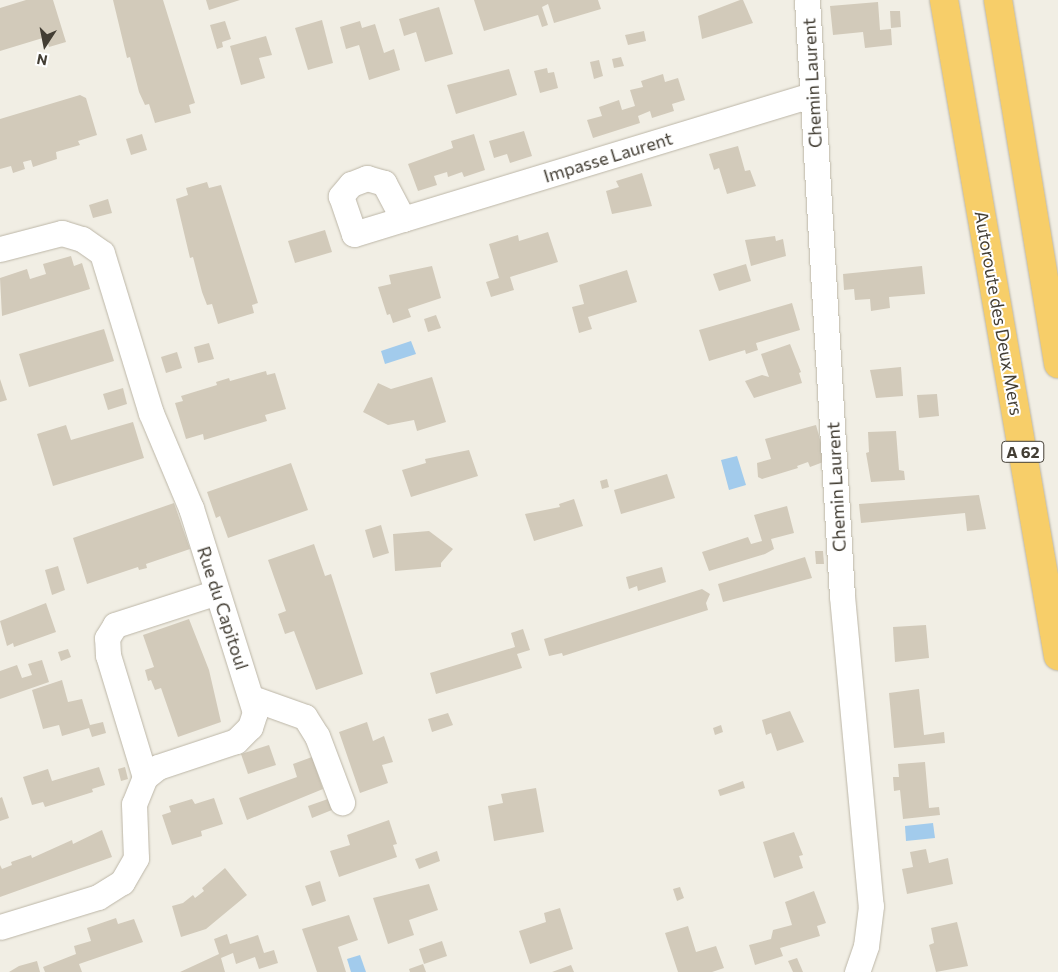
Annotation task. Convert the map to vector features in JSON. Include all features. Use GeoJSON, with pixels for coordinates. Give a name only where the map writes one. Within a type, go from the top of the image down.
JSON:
{"type":"FeatureCollection","features":[{"type":"Feature","properties":{"kind":"highway","name":"Autoroute des Deux Mers"},"geometry":{"type":"LineString","coordinates":[[944,0],[1058,656]]}},
{"type":"Feature","properties":{"kind":"highway"},"geometry":{"type":"LineString","coordinates":[[998,0],[1058,364]]}},
{"type":"Feature","properties":{"kind":"street","name":"Chemin Laurent"},"geometry":{"type":"LineString","coordinates":[[807,0],[842,596],[871,906],[866,946],[857,972]]}},
{"type":"Feature","properties":{"kind":"street","name":"Impasse Laurent"},"geometry":{"type":"LineString","coordinates":[[403,219],[812,95]]}},
{"type":"Feature","properties":{"kind":"street","name":"Rue du Capitoul"},"geometry":{"type":"LineString","coordinates":[[0,249],[62,233],[82,238],[102,253],[151,413],[190,508],[252,698],[255,712],[250,727],[236,741],[158,767],[146,777]]}},
{"type":"Feature","properties":{"kind":"street"},"geometry":{"type":"LineString","coordinates":[[0,927],[98,897],[122,882],[136,858],[134,804],[146,777],[108,655],[107,638],[115,625],[217,592]]}},
{"type":"Feature","properties":{"kind":"street"},"geometry":{"type":"LineString","coordinates":[[252,698],[305,717],[317,736],[342,802]]}},
{"type":"Feature","properties":{"kind":"water"},"geometry":{"type":"Polygon","coordinates":[[[411,341],[416,354],[385,364],[381,351],[411,341]]]}},
{"type":"Feature","properties":{"kind":"water"},"geometry":{"type":"Polygon","coordinates":[[[737,456],[746,485],[729,490],[721,460],[737,456]]]}},
{"type":"Feature","properties":{"kind":"water"},"geometry":{"type":"Polygon","coordinates":[[[933,823],[935,838],[906,841],[905,826],[933,823]]]}},
{"type":"Feature","properties":{"kind":"water"},"geometry":{"type":"Polygon","coordinates":[[[360,955],[366,972],[351,972],[347,959],[360,955]]]}},
{"type":"Feature","properties":{"kind":"building"},"geometry":{"type":"Polygon","coordinates":[[[26,0],[53,0],[66,42],[49,47],[46,37],[0,51],[0,8],[26,0]]]}},
{"type":"Feature","properties":{"kind":"building"},"geometry":{"type":"Polygon","coordinates":[[[113,0],[163,0],[195,103],[189,105],[191,113],[155,123],[149,104],[145,105],[139,92],[130,57],[127,58],[113,0]]]}},
{"type":"Feature","properties":{"kind":"building"},"geometry":{"type":"Polygon","coordinates":[[[206,0],[240,0],[209,10],[206,0]]]}},
{"type":"Feature","properties":{"kind":"building"},"geometry":{"type":"Polygon","coordinates":[[[474,0],[598,0],[601,9],[554,23],[548,4],[542,7],[548,25],[542,27],[538,15],[484,31],[474,0]]]}},
{"type":"Feature","properties":{"kind":"building"},"geometry":{"type":"Polygon","coordinates":[[[743,0],[753,23],[702,39],[698,16],[743,0]]]}},
{"type":"Feature","properties":{"kind":"building"},"geometry":{"type":"Polygon","coordinates":[[[878,2],[880,30],[891,29],[892,45],[865,48],[863,32],[833,35],[830,6],[878,2]]]}},
{"type":"Feature","properties":{"kind":"building"},"geometry":{"type":"Polygon","coordinates":[[[439,7],[453,54],[425,62],[416,32],[404,36],[399,19],[439,7]]]}},
{"type":"Feature","properties":{"kind":"building"},"geometry":{"type":"Polygon","coordinates":[[[890,11],[900,11],[901,27],[891,28],[890,11]]]}},
{"type":"Feature","properties":{"kind":"building"},"geometry":{"type":"Polygon","coordinates":[[[322,20],[333,63],[308,70],[295,28],[322,20]]]}},
{"type":"Feature","properties":{"kind":"building"},"geometry":{"type":"Polygon","coordinates":[[[225,21],[231,39],[222,42],[223,47],[217,49],[210,25],[225,21]]]}},
{"type":"Feature","properties":{"kind":"building"},"geometry":{"type":"Polygon","coordinates":[[[360,21],[362,28],[375,24],[384,53],[394,49],[400,70],[369,80],[359,45],[346,49],[340,27],[360,21]]]}},
{"type":"Feature","properties":{"kind":"building"},"geometry":{"type":"Polygon","coordinates":[[[644,31],[646,41],[628,45],[625,35],[644,31]]]}},
{"type":"Feature","properties":{"kind":"building"},"geometry":{"type":"Polygon","coordinates":[[[266,36],[272,55],[259,58],[265,78],[241,85],[230,46],[266,36]]]}},
{"type":"Feature","properties":{"kind":"building"},"geometry":{"type":"Polygon","coordinates":[[[621,57],[624,66],[614,68],[612,59],[621,57]]]}},
{"type":"Feature","properties":{"kind":"building"},"geometry":{"type":"Polygon","coordinates":[[[599,60],[603,76],[594,79],[590,62],[599,60]]]}},
{"type":"Feature","properties":{"kind":"building"},"geometry":{"type":"Polygon","coordinates":[[[547,68],[548,73],[554,72],[558,88],[540,93],[534,71],[547,68]]]}},
{"type":"Feature","properties":{"kind":"building"},"geometry":{"type":"Polygon","coordinates":[[[509,69],[517,95],[456,114],[447,85],[509,69]]]}},
{"type":"Feature","properties":{"kind":"building"},"geometry":{"type":"Polygon","coordinates":[[[663,74],[665,82],[678,78],[685,100],[672,104],[674,111],[652,118],[650,111],[638,116],[640,123],[593,138],[587,120],[602,116],[599,107],[619,100],[622,110],[635,106],[630,90],[643,87],[641,81],[663,74]]]}},
{"type":"Feature","properties":{"kind":"building"},"geometry":{"type":"Polygon","coordinates":[[[80,95],[86,98],[97,135],[78,141],[80,145],[56,152],[57,159],[33,167],[31,160],[23,162],[25,169],[13,173],[11,166],[0,169],[0,119],[80,95]]]}},
{"type":"Feature","properties":{"kind":"building"},"geometry":{"type":"Polygon","coordinates":[[[524,131],[532,156],[510,163],[507,154],[494,158],[489,141],[524,131]]]}},
{"type":"Feature","properties":{"kind":"building"},"geometry":{"type":"Polygon","coordinates":[[[142,134],[147,150],[131,155],[126,139],[142,134]]]}},
{"type":"Feature","properties":{"kind":"building"},"geometry":{"type":"Polygon","coordinates":[[[474,134],[485,170],[464,177],[462,172],[448,177],[447,172],[434,176],[437,185],[418,191],[408,164],[453,148],[451,141],[474,134]]]}},
{"type":"Feature","properties":{"kind":"building"},"geometry":{"type":"Polygon","coordinates":[[[738,146],[745,171],[750,170],[756,186],[727,194],[719,168],[714,170],[709,154],[738,146]]]}},
{"type":"Feature","properties":{"kind":"building"},"geometry":{"type":"Polygon","coordinates":[[[642,173],[652,206],[612,214],[606,191],[619,187],[616,181],[642,173]]]}},
{"type":"Feature","properties":{"kind":"building"},"geometry":{"type":"Polygon","coordinates":[[[207,182],[209,188],[221,185],[258,303],[252,305],[254,313],[218,324],[212,304],[207,305],[202,292],[193,257],[190,258],[176,199],[188,195],[186,188],[207,182]]]}},
{"type":"Feature","properties":{"kind":"building"},"geometry":{"type":"Polygon","coordinates":[[[108,199],[112,213],[93,218],[89,205],[108,199]]]}},
{"type":"Feature","properties":{"kind":"building"},"geometry":{"type":"Polygon","coordinates":[[[325,230],[332,252],[295,263],[288,241],[325,230]]]}},
{"type":"Feature","properties":{"kind":"building"},"geometry":{"type":"Polygon","coordinates":[[[548,232],[558,262],[510,277],[514,290],[491,297],[486,282],[499,278],[489,244],[518,235],[519,241],[548,232]]]}},
{"type":"Feature","properties":{"kind":"building"},"geometry":{"type":"Polygon","coordinates":[[[775,236],[776,241],[783,239],[786,256],[751,266],[745,240],[775,236]]]}},
{"type":"Feature","properties":{"kind":"building"},"geometry":{"type":"Polygon","coordinates":[[[71,256],[74,266],[82,263],[90,289],[2,316],[0,278],[27,269],[30,279],[46,274],[43,264],[71,256]]]}},
{"type":"Feature","properties":{"kind":"building"},"geometry":{"type":"Polygon","coordinates":[[[746,264],[751,281],[719,291],[713,274],[746,264]]]}},
{"type":"Feature","properties":{"kind":"building"},"geometry":{"type":"Polygon","coordinates":[[[432,266],[441,298],[408,309],[411,317],[393,323],[390,314],[387,315],[378,287],[391,284],[389,275],[432,266]]]}},
{"type":"Feature","properties":{"kind":"building"},"geometry":{"type":"Polygon","coordinates":[[[922,266],[925,294],[889,297],[890,308],[871,311],[870,299],[855,300],[854,289],[844,290],[843,274],[922,266]]]}},
{"type":"Feature","properties":{"kind":"building"},"geometry":{"type":"Polygon","coordinates":[[[627,270],[637,302],[588,317],[592,329],[579,333],[572,307],[584,304],[579,285],[627,270]]]}},
{"type":"Feature","properties":{"kind":"building"},"geometry":{"type":"Polygon","coordinates":[[[792,303],[800,330],[756,343],[758,350],[746,354],[745,350],[709,361],[699,330],[792,303]]]}},
{"type":"Feature","properties":{"kind":"building"},"geometry":{"type":"Polygon","coordinates":[[[436,315],[441,328],[428,332],[424,319],[436,315]]]}},
{"type":"Feature","properties":{"kind":"building"},"geometry":{"type":"Polygon","coordinates":[[[104,329],[114,361],[29,387],[19,354],[104,329]]]}},
{"type":"Feature","properties":{"kind":"building"},"geometry":{"type":"Polygon","coordinates":[[[209,343],[214,359],[198,363],[194,347],[209,343]]]}},
{"type":"Feature","properties":{"kind":"building"},"geometry":{"type":"Polygon","coordinates":[[[790,344],[801,372],[799,373],[802,383],[754,398],[745,381],[762,375],[769,377],[761,354],[790,344]]]}},
{"type":"Feature","properties":{"kind":"building"},"geometry":{"type":"Polygon","coordinates":[[[177,352],[182,368],[166,373],[161,357],[177,352]]]}},
{"type":"Feature","properties":{"kind":"building"},"geometry":{"type":"Polygon","coordinates":[[[901,367],[903,396],[876,398],[870,370],[901,367]]]}},
{"type":"Feature","properties":{"kind":"building"},"geometry":{"type":"Polygon","coordinates":[[[266,371],[267,375],[275,373],[286,409],[265,415],[267,421],[204,440],[203,434],[186,439],[175,403],[183,401],[181,396],[217,385],[216,382],[229,378],[230,381],[266,371]]]}},
{"type":"Feature","properties":{"kind":"building"},"geometry":{"type":"Polygon","coordinates":[[[432,377],[446,422],[417,431],[414,420],[388,425],[363,412],[378,383],[391,389],[432,377]]]}},
{"type":"Feature","properties":{"kind":"building"},"geometry":{"type":"Polygon","coordinates":[[[0,379],[7,400],[0,402],[0,379]]]}},
{"type":"Feature","properties":{"kind":"building"},"geometry":{"type":"Polygon","coordinates":[[[123,388],[127,404],[108,410],[103,394],[123,388]]]}},
{"type":"Feature","properties":{"kind":"building"},"geometry":{"type":"Polygon","coordinates":[[[937,394],[939,416],[919,418],[917,395],[937,394]]]}},
{"type":"Feature","properties":{"kind":"building"},"geometry":{"type":"Polygon","coordinates":[[[133,422],[144,458],[53,486],[37,434],[66,425],[71,440],[133,422]]]}},
{"type":"Feature","properties":{"kind":"building"},"geometry":{"type":"Polygon","coordinates":[[[816,425],[826,461],[810,467],[808,462],[797,466],[798,468],[762,479],[758,477],[757,463],[771,459],[765,439],[816,425]]]}},
{"type":"Feature","properties":{"kind":"building"},"geometry":{"type":"Polygon","coordinates":[[[896,431],[899,470],[904,471],[905,480],[871,482],[866,453],[869,452],[868,432],[896,431]]]}},
{"type":"Feature","properties":{"kind":"building"},"geometry":{"type":"Polygon","coordinates":[[[469,450],[478,476],[411,497],[402,470],[426,463],[425,459],[469,450]]]}},
{"type":"Feature","properties":{"kind":"building"},"geometry":{"type":"Polygon","coordinates":[[[291,463],[308,510],[228,538],[220,516],[216,518],[207,492],[291,463]]]}},
{"type":"Feature","properties":{"kind":"building"},"geometry":{"type":"Polygon","coordinates":[[[667,474],[675,498],[621,514],[614,490],[667,474]]]}},
{"type":"Feature","properties":{"kind":"building"},"geometry":{"type":"Polygon","coordinates":[[[607,479],[609,487],[602,489],[600,481],[607,479]]]}},
{"type":"Feature","properties":{"kind":"building"},"geometry":{"type":"Polygon","coordinates":[[[979,495],[986,529],[967,531],[965,513],[861,523],[859,504],[979,495]]]}},
{"type":"Feature","properties":{"kind":"building"},"geometry":{"type":"Polygon","coordinates":[[[574,499],[583,526],[534,541],[525,514],[560,507],[559,504],[574,499]]]}},
{"type":"Feature","properties":{"kind":"building"},"geometry":{"type":"Polygon","coordinates":[[[174,503],[190,549],[146,564],[147,568],[139,570],[138,567],[87,584],[73,538],[174,503]]]}},
{"type":"Feature","properties":{"kind":"building"},"geometry":{"type":"Polygon","coordinates":[[[787,506],[794,533],[771,539],[774,549],[765,554],[709,571],[702,552],[748,537],[751,544],[762,541],[754,515],[787,506]]]}},
{"type":"Feature","properties":{"kind":"building"},"geometry":{"type":"Polygon","coordinates":[[[381,525],[389,553],[373,558],[365,530],[381,525]]]}},
{"type":"Feature","properties":{"kind":"building"},"geometry":{"type":"Polygon","coordinates":[[[429,531],[453,549],[441,563],[441,567],[395,571],[393,534],[429,531]]]}},
{"type":"Feature","properties":{"kind":"building"},"geometry":{"type":"Polygon","coordinates":[[[314,544],[325,576],[331,574],[363,674],[316,690],[294,631],[285,634],[278,614],[286,611],[268,560],[314,544]]]}},
{"type":"Feature","properties":{"kind":"building"},"geometry":{"type":"Polygon","coordinates":[[[815,551],[823,551],[824,564],[816,564],[815,551]]]}},
{"type":"Feature","properties":{"kind":"building"},"geometry":{"type":"Polygon","coordinates":[[[805,557],[812,578],[723,602],[718,584],[805,557]]]}},
{"type":"Feature","properties":{"kind":"building"},"geometry":{"type":"Polygon","coordinates":[[[58,566],[65,590],[52,595],[45,570],[58,566]]]}},
{"type":"Feature","properties":{"kind":"building"},"geometry":{"type":"Polygon","coordinates":[[[662,567],[666,582],[638,591],[637,586],[629,589],[626,577],[662,567]]]}},
{"type":"Feature","properties":{"kind":"building"},"geometry":{"type":"Polygon","coordinates":[[[702,589],[710,594],[706,603],[708,610],[563,656],[562,653],[549,656],[544,639],[702,589]]]}},
{"type":"Feature","properties":{"kind":"building"},"geometry":{"type":"Polygon","coordinates":[[[46,603],[56,632],[14,647],[13,643],[7,646],[0,621],[46,603]]]}},
{"type":"Feature","properties":{"kind":"building"},"geometry":{"type":"Polygon","coordinates":[[[189,619],[209,670],[221,722],[178,737],[161,688],[155,690],[151,680],[148,681],[145,670],[154,667],[143,635],[189,619]]]}},
{"type":"Feature","properties":{"kind":"building"},"geometry":{"type":"Polygon","coordinates":[[[926,625],[929,658],[895,662],[893,627],[926,625]]]}},
{"type":"Feature","properties":{"kind":"building"},"geometry":{"type":"Polygon","coordinates":[[[523,629],[530,650],[517,654],[522,668],[436,694],[430,673],[515,647],[511,633],[523,629]]]}},
{"type":"Feature","properties":{"kind":"building"},"geometry":{"type":"Polygon","coordinates":[[[68,649],[71,657],[61,661],[58,652],[68,649]]]}},
{"type":"Feature","properties":{"kind":"building"},"geometry":{"type":"Polygon","coordinates":[[[42,660],[49,682],[0,699],[0,671],[17,665],[22,678],[32,675],[28,664],[42,660]]]}},
{"type":"Feature","properties":{"kind":"building"},"geometry":{"type":"Polygon","coordinates":[[[62,680],[68,702],[82,699],[90,725],[103,722],[106,733],[92,737],[89,728],[62,736],[59,725],[43,729],[32,690],[62,680]]]}},
{"type":"Feature","properties":{"kind":"building"},"geometry":{"type":"Polygon","coordinates":[[[919,689],[924,735],[944,732],[945,743],[894,748],[889,693],[919,689]]]}},
{"type":"Feature","properties":{"kind":"building"},"geometry":{"type":"Polygon","coordinates":[[[790,711],[804,742],[777,751],[771,733],[766,735],[762,720],[790,711]]]}},
{"type":"Feature","properties":{"kind":"building"},"geometry":{"type":"Polygon","coordinates":[[[448,713],[453,725],[432,732],[428,719],[448,713]]]}},
{"type":"Feature","properties":{"kind":"building"},"geometry":{"type":"Polygon","coordinates":[[[367,722],[373,741],[384,736],[393,762],[382,765],[388,783],[360,793],[339,732],[367,722]]]}},
{"type":"Feature","properties":{"kind":"building"},"geometry":{"type":"Polygon","coordinates":[[[721,725],[723,732],[715,735],[713,728],[721,725]]]}},
{"type":"Feature","properties":{"kind":"building"},"geometry":{"type":"Polygon","coordinates":[[[269,745],[276,765],[248,774],[241,754],[269,745]]]}},
{"type":"Feature","properties":{"kind":"building"},"geometry":{"type":"Polygon","coordinates":[[[312,757],[323,789],[247,820],[239,798],[297,777],[293,764],[312,757]]]}},
{"type":"Feature","properties":{"kind":"building"},"geometry":{"type":"Polygon","coordinates":[[[925,762],[929,808],[939,807],[940,815],[903,819],[900,790],[894,791],[893,777],[899,777],[898,764],[925,762]]]}},
{"type":"Feature","properties":{"kind":"building"},"geometry":{"type":"Polygon","coordinates":[[[99,767],[105,785],[92,789],[93,792],[45,807],[43,802],[32,805],[23,777],[48,769],[52,781],[99,767]]]}},
{"type":"Feature","properties":{"kind":"building"},"geometry":{"type":"Polygon","coordinates":[[[125,767],[128,779],[121,781],[118,769],[125,767]]]}},
{"type":"Feature","properties":{"kind":"building"},"geometry":{"type":"Polygon","coordinates":[[[743,781],[745,788],[720,796],[718,790],[743,781]]]}},
{"type":"Feature","properties":{"kind":"building"},"geometry":{"type":"Polygon","coordinates":[[[536,788],[544,832],[494,841],[488,806],[503,803],[501,794],[536,788]]]}},
{"type":"Feature","properties":{"kind":"building"},"geometry":{"type":"Polygon","coordinates":[[[2,797],[9,818],[0,821],[0,798],[2,797]]]}},
{"type":"Feature","properties":{"kind":"building"},"geometry":{"type":"Polygon","coordinates":[[[214,798],[223,824],[201,831],[202,836],[172,845],[162,815],[171,812],[169,806],[192,799],[195,804],[214,798]]]}},
{"type":"Feature","properties":{"kind":"building"},"geometry":{"type":"Polygon","coordinates":[[[328,799],[332,810],[312,818],[308,806],[328,799]]]}},
{"type":"Feature","properties":{"kind":"building"},"geometry":{"type":"Polygon","coordinates":[[[389,820],[397,844],[393,845],[397,857],[339,877],[330,851],[350,845],[347,835],[389,820]]]}},
{"type":"Feature","properties":{"kind":"building"},"geometry":{"type":"Polygon","coordinates":[[[102,830],[112,857],[0,897],[0,865],[2,869],[12,865],[11,862],[31,855],[32,858],[72,840],[73,844],[102,830]]]}},
{"type":"Feature","properties":{"kind":"building"},"geometry":{"type":"Polygon","coordinates":[[[794,832],[803,855],[799,856],[803,868],[774,878],[763,842],[794,832]]]}},
{"type":"Feature","properties":{"kind":"building"},"geometry":{"type":"Polygon","coordinates":[[[926,849],[929,863],[948,858],[953,884],[907,894],[902,869],[913,867],[910,852],[926,849]]]}},
{"type":"Feature","properties":{"kind":"building"},"geometry":{"type":"Polygon","coordinates":[[[437,851],[440,861],[419,869],[415,859],[437,851]]]}},
{"type":"Feature","properties":{"kind":"building"},"geometry":{"type":"Polygon","coordinates":[[[225,868],[247,895],[206,929],[181,937],[172,906],[183,903],[193,895],[195,898],[204,891],[202,888],[225,868]]]}},
{"type":"Feature","properties":{"kind":"building"},"geometry":{"type":"Polygon","coordinates":[[[320,881],[326,901],[312,906],[305,886],[320,881]]]}},
{"type":"Feature","properties":{"kind":"building"},"geometry":{"type":"Polygon","coordinates":[[[429,884],[438,910],[409,920],[414,935],[388,944],[373,898],[429,884]]]}},
{"type":"Feature","properties":{"kind":"building"},"geometry":{"type":"Polygon","coordinates":[[[680,887],[684,898],[677,901],[673,889],[680,887]]]}},
{"type":"Feature","properties":{"kind":"building"},"geometry":{"type":"Polygon","coordinates":[[[814,891],[826,923],[817,926],[820,936],[780,948],[783,956],[755,965],[749,945],[771,939],[773,930],[792,925],[785,902],[814,891]]]}},
{"type":"Feature","properties":{"kind":"building"},"geometry":{"type":"Polygon","coordinates":[[[560,908],[573,949],[530,964],[519,931],[546,922],[544,913],[560,908]]]}},
{"type":"Feature","properties":{"kind":"building"},"geometry":{"type":"Polygon","coordinates":[[[349,915],[358,940],[338,947],[346,972],[317,972],[302,929],[349,915]]]}},
{"type":"Feature","properties":{"kind":"building"},"geometry":{"type":"Polygon","coordinates":[[[116,918],[118,924],[134,919],[143,942],[79,964],[82,972],[45,972],[43,967],[76,954],[74,946],[91,941],[87,928],[116,918]]]}},
{"type":"Feature","properties":{"kind":"building"},"geometry":{"type":"Polygon","coordinates":[[[957,922],[968,966],[936,972],[929,945],[934,943],[931,928],[957,922]]]}},
{"type":"Feature","properties":{"kind":"building"},"geometry":{"type":"Polygon","coordinates":[[[688,926],[696,952],[716,946],[724,968],[712,972],[678,972],[665,933],[688,926]]]}},
{"type":"Feature","properties":{"kind":"building"},"geometry":{"type":"Polygon","coordinates":[[[227,934],[230,944],[258,935],[264,953],[274,950],[278,963],[259,969],[255,957],[236,964],[233,953],[221,958],[225,972],[180,972],[219,954],[214,939],[227,934]]]}},
{"type":"Feature","properties":{"kind":"building"},"geometry":{"type":"Polygon","coordinates":[[[442,941],[447,956],[424,964],[419,949],[442,941]]]}},
{"type":"Feature","properties":{"kind":"building"},"geometry":{"type":"Polygon","coordinates":[[[797,958],[803,972],[793,972],[788,961],[797,958]]]}},
{"type":"Feature","properties":{"kind":"building"},"geometry":{"type":"Polygon","coordinates":[[[37,961],[40,972],[9,972],[19,966],[37,961]]]}},
{"type":"Feature","properties":{"kind":"building"},"geometry":{"type":"Polygon","coordinates":[[[423,964],[426,972],[410,972],[409,969],[423,964]]]}},
{"type":"Feature","properties":{"kind":"building"},"geometry":{"type":"Polygon","coordinates":[[[571,965],[574,972],[552,972],[571,965]]]}}]}
